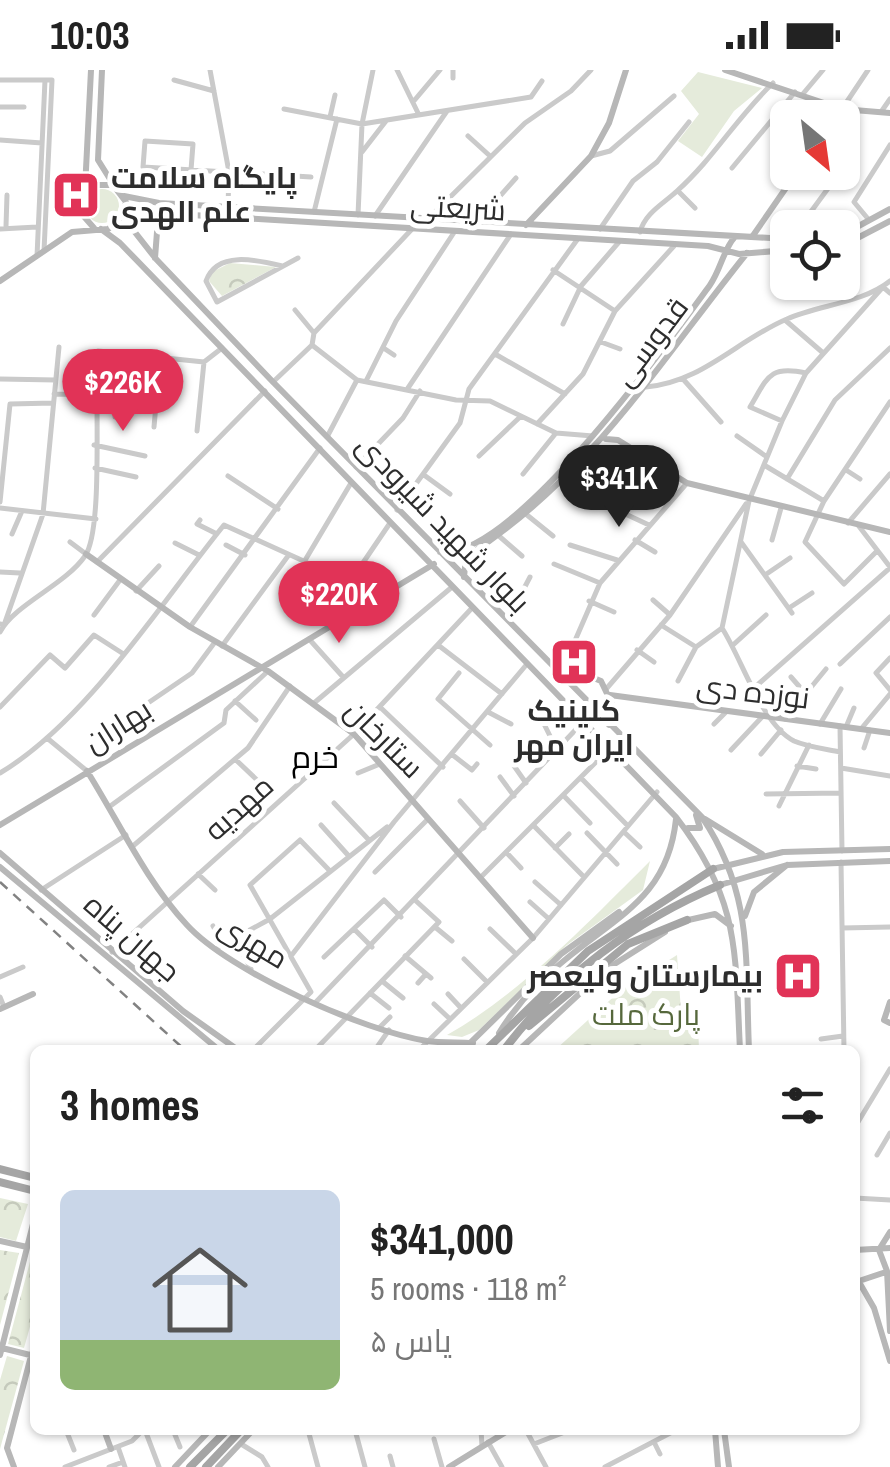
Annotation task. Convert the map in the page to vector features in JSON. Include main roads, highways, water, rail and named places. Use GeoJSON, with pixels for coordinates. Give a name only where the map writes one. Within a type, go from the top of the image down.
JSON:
{"type":"FeatureCollection","features":[{"type":"Feature","properties":{"kind":"main road"},"geometry":{"type":"LineString","coordinates":[[72,232],[85,190],[90,70]]}},
{"type":"Feature","properties":{"kind":"main road"},"geometry":{"type":"LineString","coordinates":[[0,281],[72,232],[115,226],[124,216],[124,196],[98,160],[102,70]]}},
{"type":"Feature","properties":{"kind":"main road"},"geometry":{"type":"LineString","coordinates":[[526,225],[591,156],[609,124],[626,70]]}},
{"type":"Feature","properties":{"kind":"main road"},"geometry":{"type":"LineString","coordinates":[[725,70],[745,72],[813,100]]}},
{"type":"Feature","properties":{"kind":"main road"},"geometry":{"type":"LineString","coordinates":[[860,111],[886,113]]}},
{"type":"Feature","properties":{"kind":"main road"},"geometry":{"type":"LineString","coordinates":[[85,190],[98,182],[113,185]]}},
{"type":"Feature","properties":{"kind":"main road"},"geometry":{"type":"LineString","coordinates":[[752,238],[785,190]]}},
{"type":"Feature","properties":{"kind":"main road","name":"شریعتی"},"geometry":{"type":"LineString","coordinates":[[124,196],[159,203],[770,238]]}},
{"type":"Feature","properties":{"kind":"main road"},"geometry":{"type":"LineString","coordinates":[[158,213],[154,208],[159,203]]}},
{"type":"Feature","properties":{"kind":"main road"},"geometry":{"type":"LineString","coordinates":[[860,227],[890,209]]}},
{"type":"Feature","properties":{"kind":"main road"},"geometry":{"type":"LineString","coordinates":[[80,212],[97,229]]}},
{"type":"Feature","properties":{"kind":"main road"},"geometry":{"type":"LineString","coordinates":[[156,259],[159,228],[182,214]]}},
{"type":"Feature","properties":{"kind":"main road","name":"شریعتی"},"geometry":{"type":"LineString","coordinates":[[124,216],[182,214],[770,251]]}},
{"type":"Feature","properties":{"kind":"main road","name":"بلوار شهید شیرودی"},"geometry":{"type":"LineString","coordinates":[[124,216],[156,259],[397,510],[702,817],[736,879],[744,927],[749,1045]]}},
{"type":"Feature","properties":{"kind":"main road"},"geometry":{"type":"LineString","coordinates":[[860,237],[890,221]]}},
{"type":"Feature","properties":{"kind":"main road","name":"بلوار شهید شیرودی"},"geometry":{"type":"LineString","coordinates":[[97,229],[120,243],[656,792],[720,885],[733,929],[740,1045]]}},
{"type":"Feature","properties":{"kind":"main road"},"geometry":{"type":"LineString","coordinates":[[120,243],[124,234],[134,232]]}},
{"type":"Feature","properties":{"kind":"main road"},"geometry":{"type":"LineString","coordinates":[[708,246],[713,242],[710,236]]}},
{"type":"Feature","properties":{"kind":"main road","name":"قدوسی"},"geometry":{"type":"LineString","coordinates":[[438,552],[462,548],[519,509],[596,437],[722,265],[734,238]]}},
{"type":"Feature","properties":{"kind":"main road","name":"قدوسی"},"geometry":{"type":"LineString","coordinates":[[466,557],[528,515],[605,439],[748,252]]}},
{"type":"Feature","properties":{"kind":"main road"},"geometry":{"type":"LineString","coordinates":[[722,265],[728,264],[733,271]]}},
{"type":"Feature","properties":{"kind":"main road"},"geometry":{"type":"LineString","coordinates":[[614,428],[618,440]]}},
{"type":"Feature","properties":{"kind":"main road"},"geometry":{"type":"LineString","coordinates":[[605,439],[618,440],[687,483],[748,501],[890,532]]}},
{"type":"Feature","properties":{"kind":"main road"},"geometry":{"type":"LineString","coordinates":[[462,548],[459,556],[466,557],[464,578]]}},
{"type":"Feature","properties":{"kind":"main road","name":"ستارخان"},"geometry":{"type":"LineString","coordinates":[[86,554],[190,627],[268,671],[354,734],[533,938]]}},
{"type":"Feature","properties":{"kind":"main road","name":"بهاران"},"geometry":{"type":"LineString","coordinates":[[0,824],[259,665],[434,564]]}},
{"type":"Feature","properties":{"kind":"main road","name":"نوزده دی"},"geometry":{"type":"LineString","coordinates":[[557,672],[564,666],[594,677],[608,692],[726,712],[890,732]]}},
{"type":"Feature","properties":{"kind":"main road"},"geometry":{"type":"LineString","coordinates":[[608,692],[614,716],[609,726]]}},
{"type":"Feature","properties":{"kind":"main road","name":"مهری"},"geometry":{"type":"LineString","coordinates":[[87,771],[166,902],[190,930],[251,969],[346,1016],[428,1041],[473,1042]]}},
{"type":"Feature","properties":{"kind":"main road"},"geometry":{"type":"LineString","coordinates":[[490,1045],[530,991],[648,894],[670,847],[676,818],[693,831],[698,830],[690,805]]}},
{"type":"Feature","properties":{"kind":"main road"},"geometry":{"type":"LineString","coordinates":[[702,817],[763,855]]}},
{"type":"Feature","properties":{"kind":"main road"},"geometry":{"type":"LineString","coordinates":[[499,1033],[588,951],[730,862],[763,855],[890,850]]}},
{"type":"Feature","properties":{"kind":"main road","name":"جهان پناه"},"geometry":{"type":"LineString","coordinates":[[0,853],[112,952],[230,1045]]}},
{"type":"Feature","properties":{"kind":"main road"},"geometry":{"type":"LineString","coordinates":[[508,1045],[551,996],[618,941],[675,906],[736,879],[787,865],[890,860]]}},
{"type":"Feature","properties":{"kind":"main road"},"geometry":{"type":"LineString","coordinates":[[744,927],[754,892],[787,865]]}},
{"type":"Feature","properties":{"kind":"main road","name":"جهان پناه"},"geometry":{"type":"LineString","coordinates":[[0,867],[213,1045]]}},
{"type":"Feature","properties":{"kind":"main road"},"geometry":{"type":"LineString","coordinates":[[470,1045],[531,981],[619,912]]}},
{"type":"Feature","properties":{"kind":"main road"},"geometry":{"type":"LineString","coordinates":[[508,1045],[599,963],[652,931],[715,914],[733,929],[738,920],[744,927]]}},
{"type":"Feature","properties":{"kind":"main road"},"geometry":{"type":"LineString","coordinates":[[524,1045],[604,970],[686,920]]}},
{"type":"Feature","properties":{"kind":"main road"},"geometry":{"type":"LineString","coordinates":[[2,1008],[33,994]]}},
{"type":"Feature","properties":{"kind":"main road"},"geometry":{"type":"LineString","coordinates":[[887,1022],[890,1002]]}},
{"type":"Feature","properties":{"kind":"main road"},"geometry":{"type":"LineString","coordinates":[[0,1169],[30,1177]]}},
{"type":"Feature","properties":{"kind":"main road"},"geometry":{"type":"LineString","coordinates":[[0,1182],[30,1190]]}},
{"type":"Feature","properties":{"kind":"main road"},"geometry":{"type":"LineString","coordinates":[[879,1250],[890,1232]]}},
{"type":"Feature","properties":{"kind":"main road"},"geometry":{"type":"LineString","coordinates":[[30,1235],[1,1350],[30,1355]]}},
{"type":"Feature","properties":{"kind":"main road"},"geometry":{"type":"LineString","coordinates":[[0,1241],[27,1247]]}},
{"type":"Feature","properties":{"kind":"main road"},"geometry":{"type":"LineString","coordinates":[[860,1250],[890,1248]]}},
{"type":"Feature","properties":{"kind":"main road"},"geometry":{"type":"LineString","coordinates":[[879,1250],[887,1271],[890,1331]]}},
{"type":"Feature","properties":{"kind":"main road"},"geometry":{"type":"LineString","coordinates":[[860,1281],[887,1271]]}},
{"type":"Feature","properties":{"kind":"main road"},"geometry":{"type":"LineString","coordinates":[[860,1287],[874,1308],[890,1361]]}},
{"type":"Feature","properties":{"kind":"main road"},"geometry":{"type":"LineString","coordinates":[[874,1308],[881,1302],[888,1306]]}},
{"type":"Feature","properties":{"kind":"main road"},"geometry":{"type":"LineString","coordinates":[[14,1467],[7,1448],[30,1367]]}},
{"type":"Feature","properties":{"kind":"main road"},"geometry":{"type":"LineString","coordinates":[[107,1435],[114,1448]]}},
{"type":"Feature","properties":{"kind":"main road"},"geometry":{"type":"LineString","coordinates":[[174,1467],[205,1435]]}},
{"type":"Feature","properties":{"kind":"main road"},"geometry":{"type":"LineString","coordinates":[[192,1464],[222,1435]]}},
{"type":"Feature","properties":{"kind":"main road"},"geometry":{"type":"LineString","coordinates":[[206,1467],[236,1435]]}},
{"type":"Feature","properties":{"kind":"main road"},"geometry":{"type":"LineString","coordinates":[[218,1467],[249,1435]]}},
{"type":"Feature","properties":{"kind":"main road"},"geometry":{"type":"LineString","coordinates":[[445,1467],[500,1435]]}},
{"type":"Feature","properties":{"kind":"main road"},"geometry":{"type":"LineString","coordinates":[[715,1435],[718,1467]]}},
{"type":"Feature","properties":{"kind":"main road"},"geometry":{"type":"LineString","coordinates":[[725,1435],[729,1467]]}},
{"type":"Feature","properties":{"kind":"railway"},"geometry":{"type":"LineString","coordinates":[[0,882],[179,1045]]}},
{"type":"Feature","properties":{"kind":"place","name":"پایگاه سلامت علم الهدی"},"geometry":{"type":"Point","coordinates":[76,195]}},
{"type":"Feature","properties":{"kind":"place","name":"کلینیک ایران مهر"},"geometry":{"type":"Point","coordinates":[574,662]}},
{"type":"Feature","properties":{"kind":"place","name":"بیمارستان ولیعصر"},"geometry":{"type":"Point","coordinates":[798,976]}},
{"type":"Feature","properties":{"kind":"district","name":"خرم"},"geometry":{"type":"Point","coordinates":[315,757]}},
{"type":"Feature","properties":{"kind":"park label","name":"پارک ملت"},"geometry":{"type":"Point","coordinates":[646,1015]}}]}
